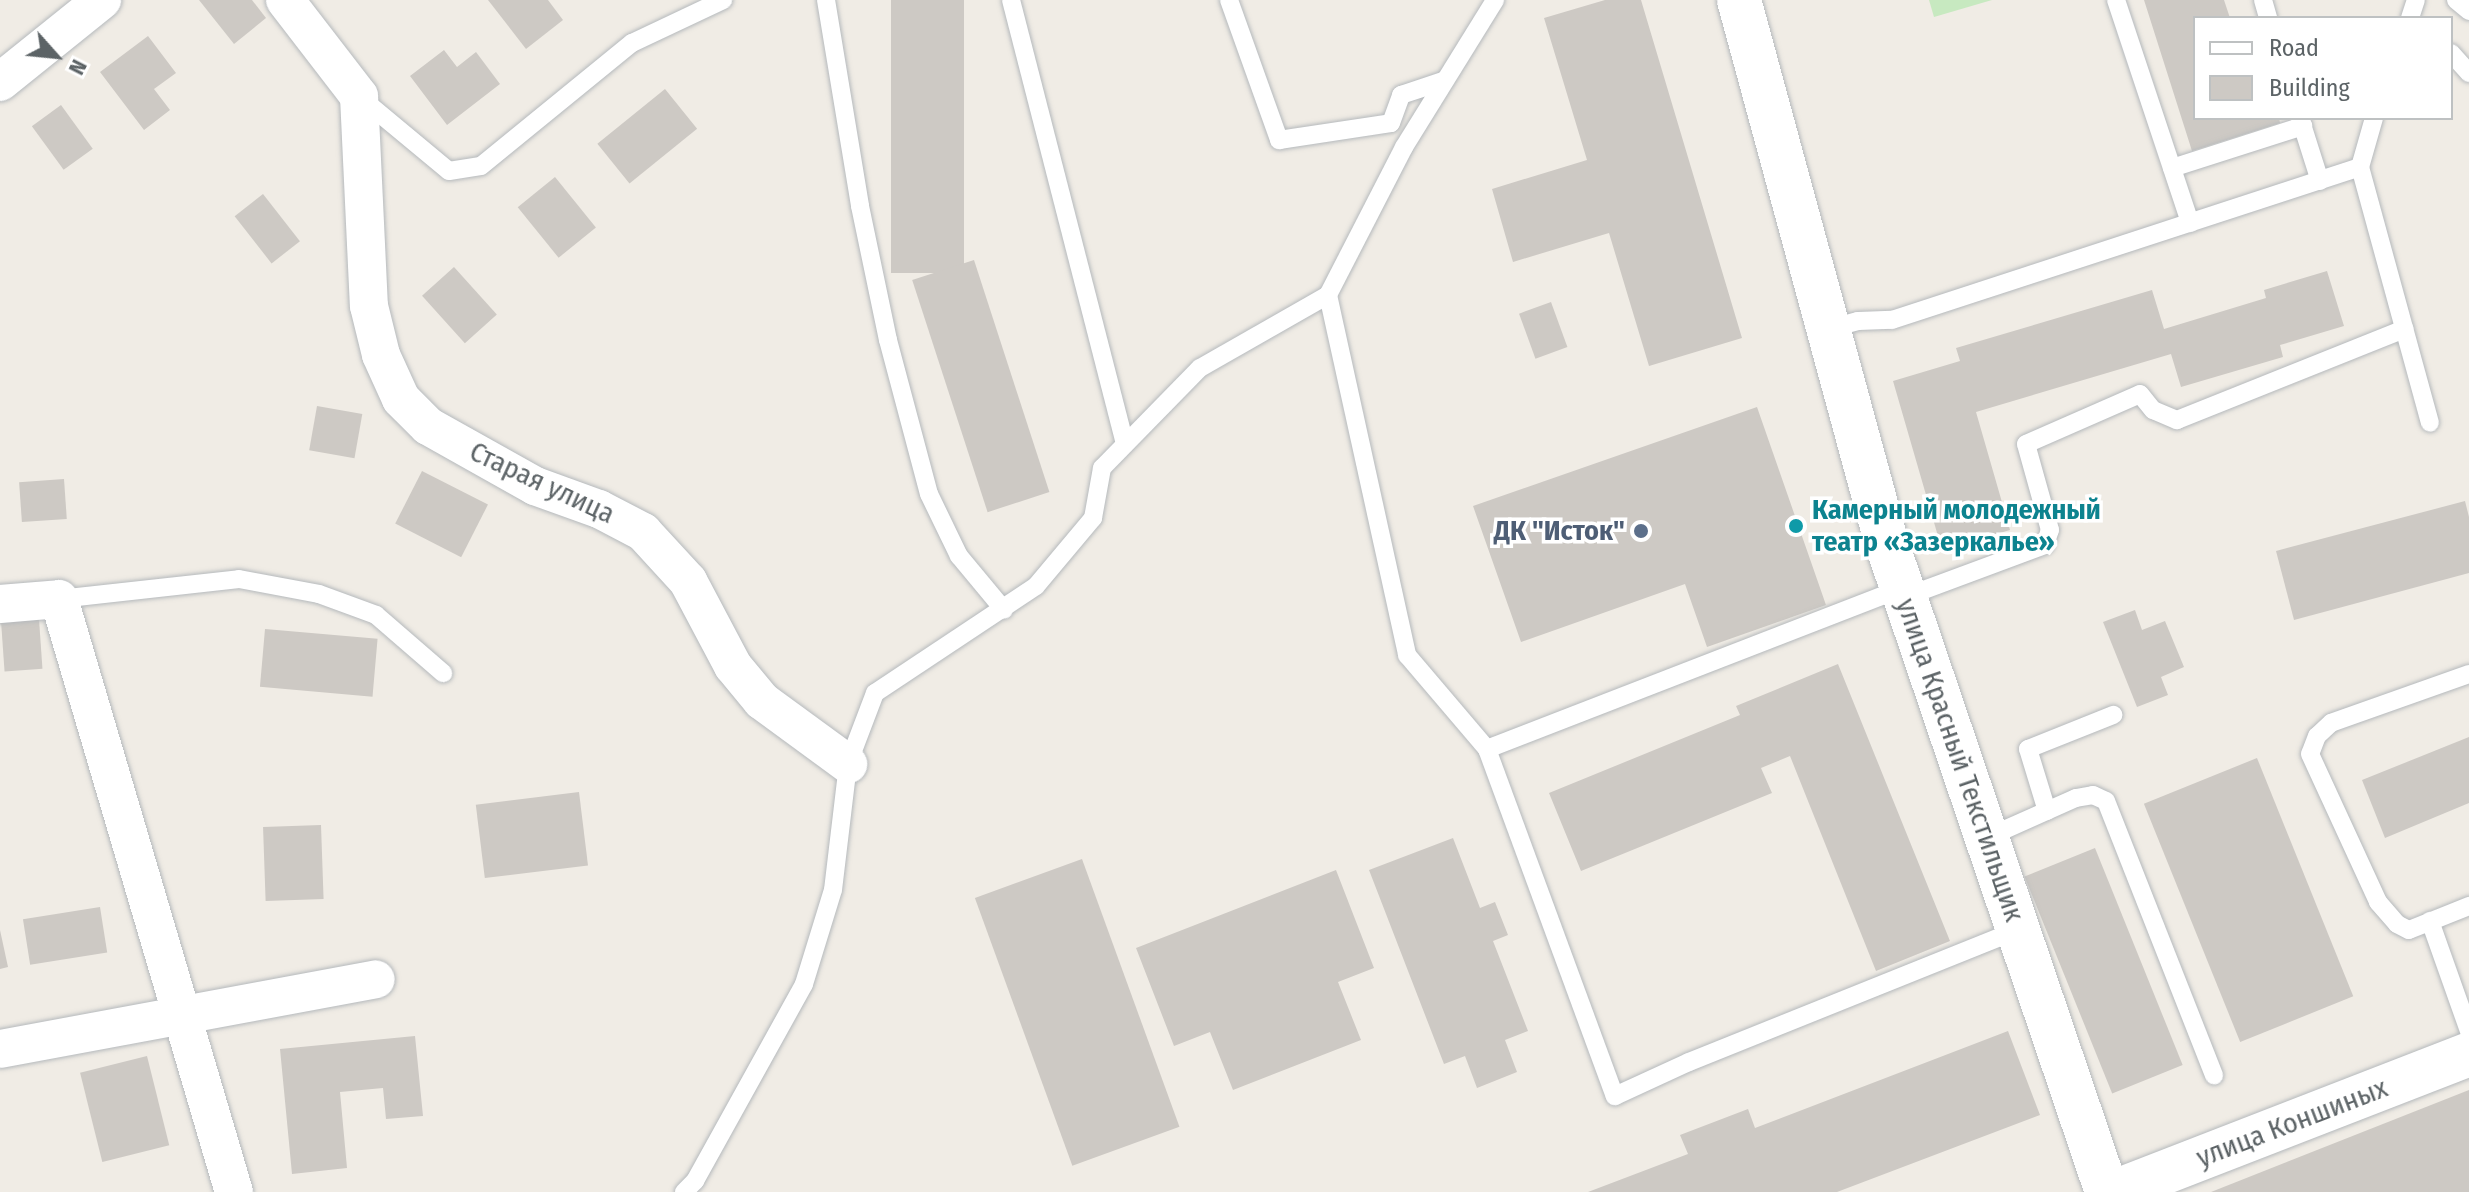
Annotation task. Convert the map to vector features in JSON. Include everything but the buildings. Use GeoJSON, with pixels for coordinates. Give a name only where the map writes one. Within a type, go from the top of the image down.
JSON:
{"type":"FeatureCollection","features":[{"type":"Feature","properties":{"kind":"street"},"geometry":{"type":"LineString","coordinates":[[0,82],[102,0]]}},
{"type":"Feature","properties":{"kind":"street"},"geometry":{"type":"LineString","coordinates":[[285,0],[359,96]]}},
{"type":"Feature","properties":{"kind":"street","name":"улица Красный Текстильщик"},"geometry":{"type":"LineString","coordinates":[[1739,0],[1903,592],[2107,1192]]}},
{"type":"Feature","properties":{"kind":"street","name":"Старая улица"},"geometry":{"type":"LineString","coordinates":[[359,96],[369,306],[381,355],[401,399],[428,426],[535,486],[599,509],[643,532],[688,581],[733,666],[762,701],[848,764]]}},
{"type":"Feature","properties":{"kind":"street"},"geometry":{"type":"LineString","coordinates":[[0,604],[59,599],[185,1016],[234,1192]]}},
{"type":"Feature","properties":{"kind":"street"},"geometry":{"type":"LineString","coordinates":[[0,1049],[376,979]]}},
{"type":"Feature","properties":{"kind":"street","name":"улица Коншиных"},"geometry":{"type":"LineString","coordinates":[[2114,1192],[2469,1054]]}},
{"type":"Feature","properties":{"kind":"lane"},"geometry":{"type":"LineString","coordinates":[[359,96],[449,171],[481,166],[632,43],[723,0]]}},
{"type":"Feature","properties":{"kind":"lane"},"geometry":{"type":"LineString","coordinates":[[826,0],[860,206],[885,325],[929,494],[959,556],[1004,610]]}},
{"type":"Feature","properties":{"kind":"lane"},"geometry":{"type":"LineString","coordinates":[[1011,0],[1125,444]]}},
{"type":"Feature","properties":{"kind":"lane"},"geometry":{"type":"LineString","coordinates":[[1229,0],[1279,140],[1391,123],[1401,95],[1443,81]]}},
{"type":"Feature","properties":{"kind":"lane"},"geometry":{"type":"LineString","coordinates":[[684,1192],[695,1181],[804,984],[833,890],[848,764],[875,693],[1036,586],[1093,518],[1102,468],[1200,368],[1328,295],[1404,147],[1495,0]]}},
{"type":"Feature","properties":{"kind":"lane"},"geometry":{"type":"LineString","coordinates":[[2116,0],[2190,223]]}},
{"type":"Feature","properties":{"kind":"lane"},"geometry":{"type":"LineString","coordinates":[[2456,0],[2469,11]]}},
{"type":"Feature","properties":{"kind":"lane"},"geometry":{"type":"LineString","coordinates":[[2453,55],[2469,73]]}},
{"type":"Feature","properties":{"kind":"lane"},"geometry":{"type":"LineString","coordinates":[[2373,120],[2360,167],[2430,423]]}},
{"type":"Feature","properties":{"kind":"lane"},"geometry":{"type":"LineString","coordinates":[[2172,168],[2301,122],[2320,181]]}},
{"type":"Feature","properties":{"kind":"lane"},"geometry":{"type":"LineString","coordinates":[[1828,329],[1858,321],[1892,320],[2360,167]]}},
{"type":"Feature","properties":{"kind":"lane"},"geometry":{"type":"LineString","coordinates":[[1328,295],[1407,655],[1487,749],[1615,1096],[1689,1062],[2018,930]]}},
{"type":"Feature","properties":{"kind":"lane"},"geometry":{"type":"LineString","coordinates":[[1487,749],[1903,592],[2045,545],[2050,530],[2026,444],[2140,394],[2153,410],[2177,420],[2405,329]]}},
{"type":"Feature","properties":{"kind":"lane"},"geometry":{"type":"LineString","coordinates":[[59,599],[239,579],[319,594],[376,615],[443,673]]}},
{"type":"Feature","properties":{"kind":"lane"},"geometry":{"type":"LineString","coordinates":[[2469,674],[2331,723],[2317,736],[2310,754],[2378,902],[2397,924],[2409,930],[2469,906]]}},
{"type":"Feature","properties":{"kind":"lane"},"geometry":{"type":"LineString","coordinates":[[2047,811],[2028,749],[2113,715]]}},
{"type":"Feature","properties":{"kind":"lane"},"geometry":{"type":"LineString","coordinates":[[1986,838],[2093,795],[2106,801],[2214,1075]]}},
{"type":"Feature","properties":{"kind":"lane"},"geometry":{"type":"LineString","coordinates":[[2430,921],[2469,1031]]}},
{"type":"Feature","properties":{"kind":"green space"},"geometry":{"type":"Polygon","coordinates":[[[1929,0],[1992,0],[1934,17],[1929,0]]]}},
{"type":"Feature","properties":{"kind":"place","name":"Камерный молодежный театр «Зазеркалье»"},"geometry":{"type":"Point","coordinates":[1796,526]}},
{"type":"Feature","properties":{"kind":"place","name":"ДК \"Исток\""},"geometry":{"type":"Point","coordinates":[1641,531]}}]}
